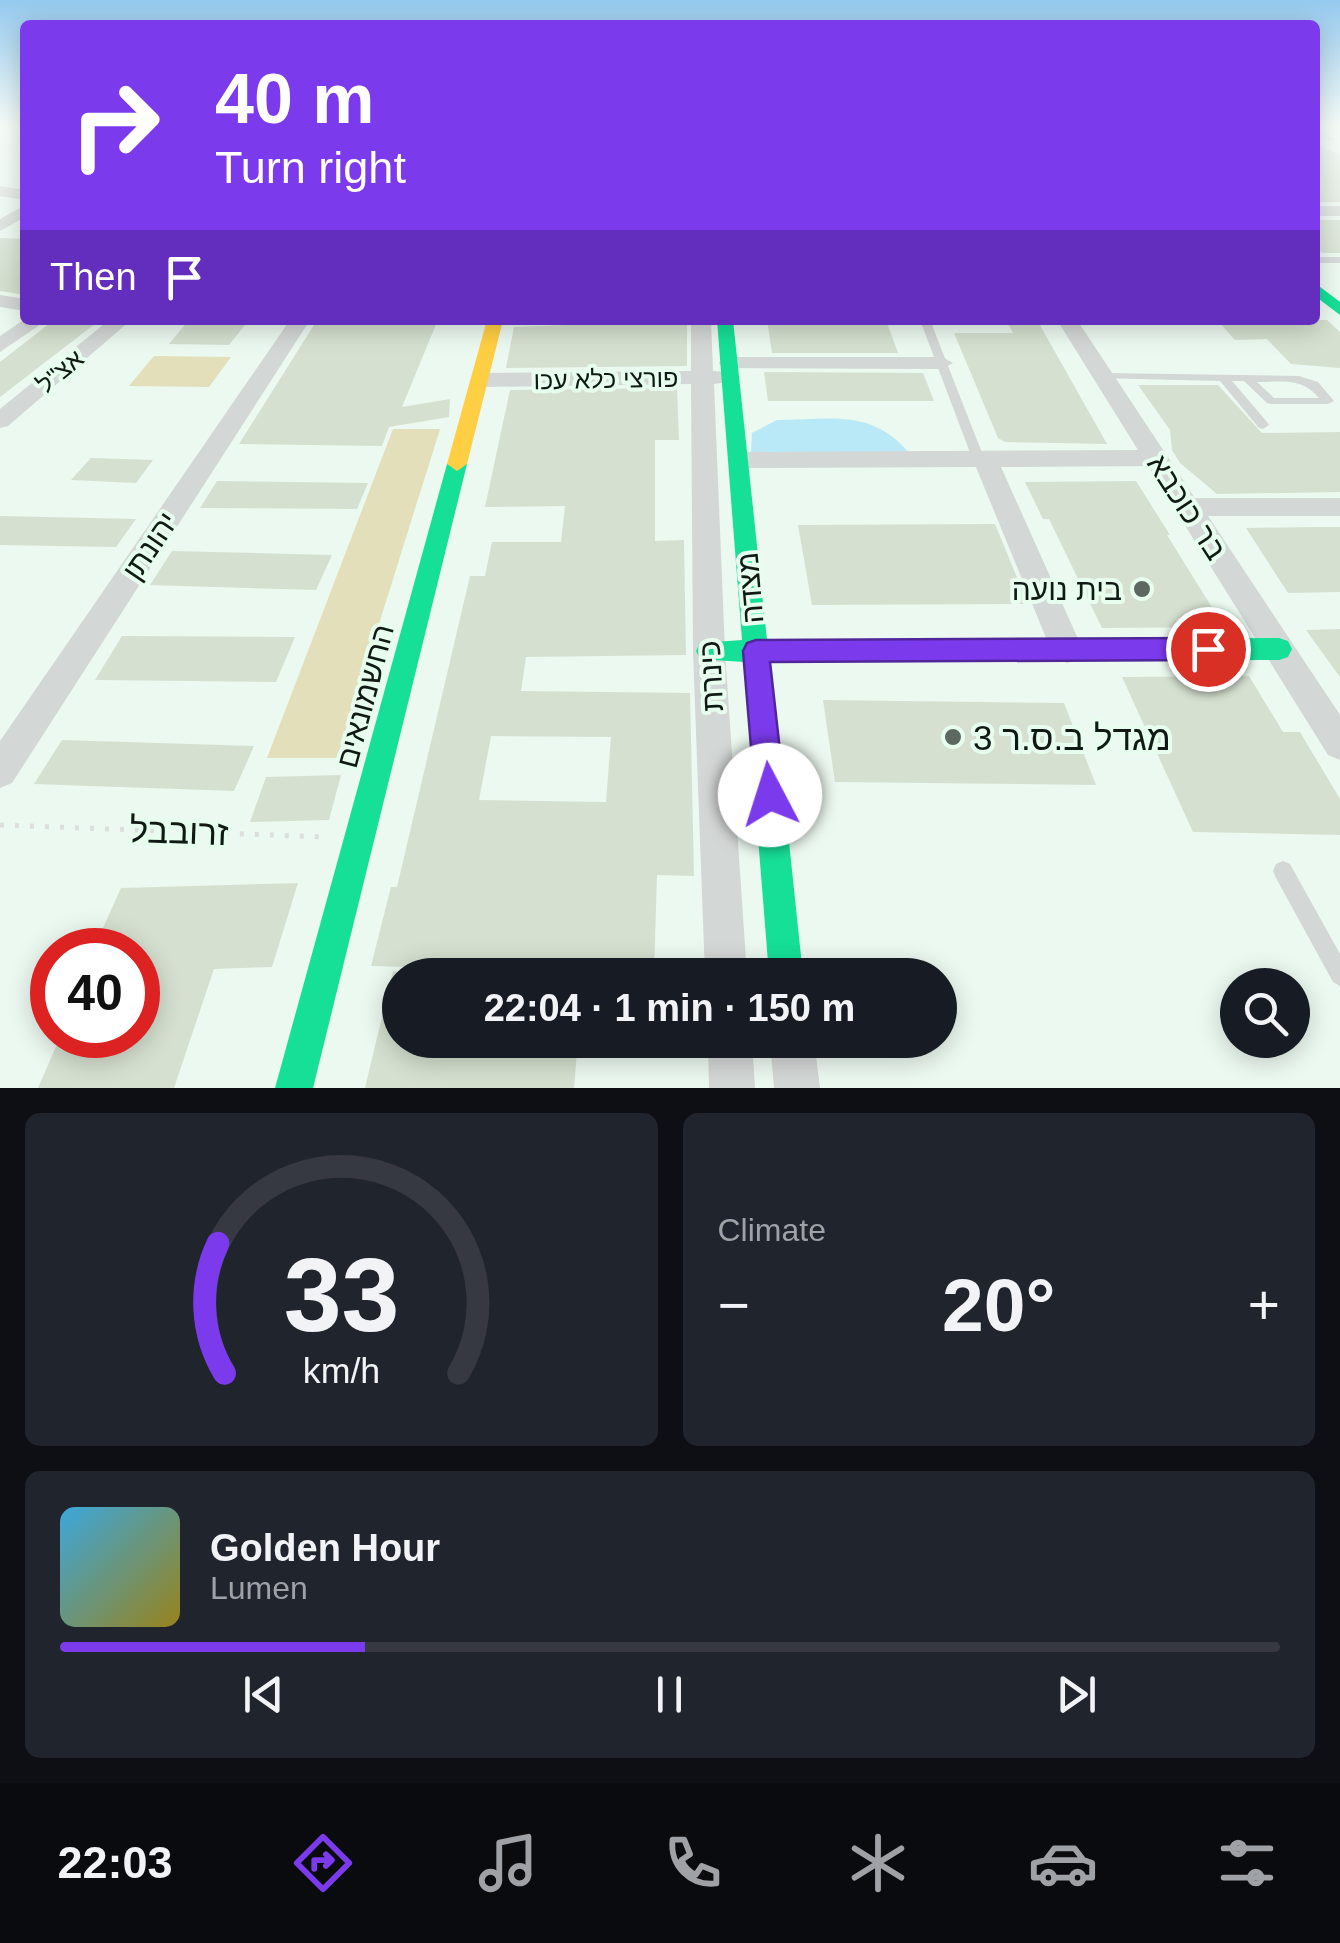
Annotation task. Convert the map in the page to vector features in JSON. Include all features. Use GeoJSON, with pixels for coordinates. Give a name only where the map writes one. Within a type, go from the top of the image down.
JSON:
{"type":"FeatureCollection","features":[{"type":"Feature","properties":{"kind":"street"},"geometry":{"type":"LineString","coordinates":[[0,346],[31,325]]}},
{"type":"Feature","properties":{"kind":"street","name":"אצ\"ל"},"geometry":{"type":"LineString","coordinates":[[0,421],[114,325]]}},
{"type":"Feature","properties":{"kind":"street","name":"יהונתן"},"geometry":{"type":"LineString","coordinates":[[0,772],[297,325]]}},
{"type":"Feature","properties":{"kind":"street","name":"החשמונאים"},"geometry":{"type":"LineString","coordinates":[[294,1088],[494,325]]}},
{"type":"Feature","properties":{"kind":"street","name":"כינרת"},"geometry":{"type":"LineString","coordinates":[[703,325],[721,372],[709,651],[725,958]]}},
{"type":"Feature","properties":{"kind":"street","name":"מצדה"},"geometry":{"type":"LineString","coordinates":[[725,325],[721,372],[739,460],[784,958]]}},
{"type":"Feature","properties":{"kind":"street","name":"בר כוכבא"},"geometry":{"type":"LineString","coordinates":[[1069,325],[1340,744]]}},
{"type":"Feature","properties":{"kind":"street","name":"פורצי כלא עכו"},"geometry":{"type":"LineString","coordinates":[[482,380],[942,363]]}},
{"type":"Feature","properties":{"kind":"street"},"geometry":{"type":"LineString","coordinates":[[982,458],[1067,650]]}},
{"type":"Feature","properties":{"kind":"street"},"geometry":{"type":"LineString","coordinates":[[739,460],[1155,458]]}},
{"type":"Feature","properties":{"kind":"street"},"geometry":{"type":"LineString","coordinates":[[1187,507],[1340,507]]}},
{"type":"Feature","properties":{"kind":"street"},"geometry":{"type":"LineString","coordinates":[[709,651],[1279,649]]}},
{"type":"Feature","properties":{"kind":"street"},"geometry":{"type":"LineString","coordinates":[[731,1058],[732,1088]]}},
{"type":"Feature","properties":{"kind":"street"},"geometry":{"type":"LineString","coordinates":[[794,1058],[797,1088]]}},
{"type":"Feature","properties":{"kind":"lane"},"geometry":{"type":"LineString","coordinates":[[927,325],[982,458]]}},
{"type":"Feature","properties":{"kind":"lane"},"geometry":{"type":"LineString","coordinates":[[1103,376],[1247,378],[1308,381],[1328,402],[1271,402],[1247,378]]}},
{"type":"Feature","properties":{"kind":"lane"},"geometry":{"type":"LineString","coordinates":[[1223,378],[1264,425]]}},
{"type":"Feature","properties":{"kind":"lane"},"geometry":{"type":"LineString","coordinates":[[1283,870],[1340,975]]}},
{"type":"Feature","properties":{"kind":"path","name":"זרובבל"},"geometry":{"type":"LineString","coordinates":[[0,825],[358,838]]}},
{"type":"Feature","properties":{"kind":"shaded area"},"geometry":{"type":"Polygon","coordinates":[[[154,356],[231,357],[209,387],[129,386],[154,356]]]}},
{"type":"Feature","properties":{"kind":"shaded area"},"geometry":{"type":"Polygon","coordinates":[[[393,429],[440,429],[337,758],[267,758],[393,429]]]}},
{"type":"Feature","properties":{"kind":"water"},"geometry":{"type":"Polygon","coordinates":[[[777,420],[865,423],[895,439],[909,453],[751,455],[752,433],[777,420]]]}},
{"type":"Feature","properties":{"kind":"building"},"geometry":{"type":"Polygon","coordinates":[[[1320,178],[1340,178],[1340,202],[1320,202],[1320,178]]]}},
{"type":"Feature","properties":{"kind":"building"},"geometry":{"type":"Polygon","coordinates":[[[1320,220],[1340,220],[1340,253],[1322,253],[1320,220]]]}},
{"type":"Feature","properties":{"kind":"building"},"geometry":{"type":"Polygon","coordinates":[[[0,238],[20,239],[20,294],[0,291],[0,238]]]}},
{"type":"Feature","properties":{"kind":"building"},"geometry":{"type":"Polygon","coordinates":[[[1320,320],[1327,320],[1340,332],[1340,368],[1291,364],[1267,339],[1235,340],[1222,325],[1320,325],[1320,320]]]}},
{"type":"Feature","properties":{"kind":"building"},"geometry":{"type":"Polygon","coordinates":[[[48,325],[94,325],[0,397],[0,362],[48,325]]]}},
{"type":"Feature","properties":{"kind":"building"},"geometry":{"type":"Polygon","coordinates":[[[185,325],[245,325],[229,345],[169,344],[185,325]]]}},
{"type":"Feature","properties":{"kind":"building"},"geometry":{"type":"Polygon","coordinates":[[[314,325],[436,325],[402,407],[450,399],[449,417],[389,427],[382,446],[239,444],[314,325]]]}},
{"type":"Feature","properties":{"kind":"building"},"geometry":{"type":"Polygon","coordinates":[[[687,325],[687,366],[506,368],[514,327],[687,325]]]}},
{"type":"Feature","properties":{"kind":"building"},"geometry":{"type":"Polygon","coordinates":[[[768,325],[888,325],[898,353],[772,353],[768,325]]]}},
{"type":"Feature","properties":{"kind":"building"},"geometry":{"type":"Polygon","coordinates":[[[1009,325],[1040,325],[1107,444],[1005,442],[998,438],[954,333],[1013,333],[1009,325]]]}},
{"type":"Feature","properties":{"kind":"building"},"geometry":{"type":"Polygon","coordinates":[[[764,372],[923,373],[934,401],[768,401],[764,372]]]}},
{"type":"Feature","properties":{"kind":"building"},"geometry":{"type":"Polygon","coordinates":[[[1138,385],[1218,385],[1262,433],[1340,432],[1340,492],[1217,494],[1180,463],[1172,450],[1170,430],[1138,385]]]}},
{"type":"Feature","properties":{"kind":"building"},"geometry":{"type":"Polygon","coordinates":[[[677,388],[679,440],[655,440],[655,541],[684,540],[686,655],[526,657],[521,691],[690,693],[694,876],[657,875],[654,958],[382,958],[382,966],[371,966],[391,887],[397,887],[470,576],[485,576],[492,542],[561,542],[565,506],[485,507],[510,390],[677,388]],[[491,736],[479,800],[606,802],[611,737],[491,736]]]}},
{"type":"Feature","properties":{"kind":"building"},"geometry":{"type":"Polygon","coordinates":[[[91,458],[153,460],[136,483],[71,480],[91,458]]]}},
{"type":"Feature","properties":{"kind":"building"},"geometry":{"type":"Polygon","coordinates":[[[217,481],[368,483],[357,509],[200,508],[217,481]]]}},
{"type":"Feature","properties":{"kind":"building"},"geometry":{"type":"Polygon","coordinates":[[[1136,481],[1224,627],[1102,628],[1049,519],[1043,519],[1025,482],[1136,481]]]}},
{"type":"Feature","properties":{"kind":"building"},"geometry":{"type":"Polygon","coordinates":[[[0,516],[136,519],[116,547],[0,545],[0,516]]]}},
{"type":"Feature","properties":{"kind":"building"},"geometry":{"type":"Polygon","coordinates":[[[995,524],[1028,604],[812,605],[798,525],[995,524]]]}},
{"type":"Feature","properties":{"kind":"building"},"geometry":{"type":"Polygon","coordinates":[[[1340,527],[1340,592],[1288,593],[1246,528],[1340,527]]]}},
{"type":"Feature","properties":{"kind":"building"},"geometry":{"type":"Polygon","coordinates":[[[172,551],[332,555],[316,590],[150,585],[172,551]]]}},
{"type":"Feature","properties":{"kind":"building"},"geometry":{"type":"Polygon","coordinates":[[[1340,629],[1340,677],[1306,630],[1340,629]]]}},
{"type":"Feature","properties":{"kind":"building"},"geometry":{"type":"Polygon","coordinates":[[[122,636],[295,637],[276,682],[95,680],[122,636]]]}},
{"type":"Feature","properties":{"kind":"building"},"geometry":{"type":"Polygon","coordinates":[[[1249,676],[1283,732],[1300,732],[1340,799],[1340,835],[1193,832],[1122,677],[1249,676]]]}},
{"type":"Feature","properties":{"kind":"building","name":"מגדל ב.ס.ר 3"},"geometry":{"type":"Polygon","coordinates":[[[823,700],[1064,703],[1096,785],[835,782],[823,700]]]}},
{"type":"Feature","properties":{"kind":"building"},"geometry":{"type":"Polygon","coordinates":[[[62,740],[254,746],[234,791],[34,784],[62,740]]]}},
{"type":"Feature","properties":{"kind":"building"},"geometry":{"type":"Polygon","coordinates":[[[341,775],[329,820],[250,822],[266,777],[341,775]]]}},
{"type":"Feature","properties":{"kind":"building"},"geometry":{"type":"Polygon","coordinates":[[[298,883],[272,967],[214,969],[174,1088],[38,1088],[51,1058],[160,1058],[160,928],[103,928],[121,888],[298,883]]]}},
{"type":"Feature","properties":{"kind":"building"},"geometry":{"type":"Polygon","coordinates":[[[382,1017],[382,1058],[576,1058],[574,1088],[365,1088],[382,1017]]]}},
{"type":"Feature","properties":{"kind":"traffic: fast"},"geometry":{"type":"LineString","coordinates":[[1320,292],[1340,310]]}},
{"type":"Feature","properties":{"kind":"traffic: fast"},"geometry":{"type":"LineString","coordinates":[[725,325],[784,958]]}},
{"type":"Feature","properties":{"kind":"traffic: fast"},"geometry":{"type":"LineString","coordinates":[[294,1088],[457,464]]}},
{"type":"Feature","properties":{"kind":"traffic: fast"},"geometry":{"type":"LineString","coordinates":[[709,651],[1279,649]]}},
{"type":"Feature","properties":{"kind":"traffic: slow"},"geometry":{"type":"LineString","coordinates":[[457,464],[494,325]]}},
{"type":"Feature","properties":{"kind":"place","name":"בית נועה"},"geometry":{"type":"Point","coordinates":[1142,589]}},
{"type":"Feature","properties":{"kind":"place","name":"מגדל ב.ס.ר 3"},"geometry":{"type":"Point","coordinates":[953,737]}},
{"type":"Feature","properties":{"kind":"route"},"geometry":{"type":"LineString","coordinates":[[770,795],[756,651],[1208,649]]}}]}
